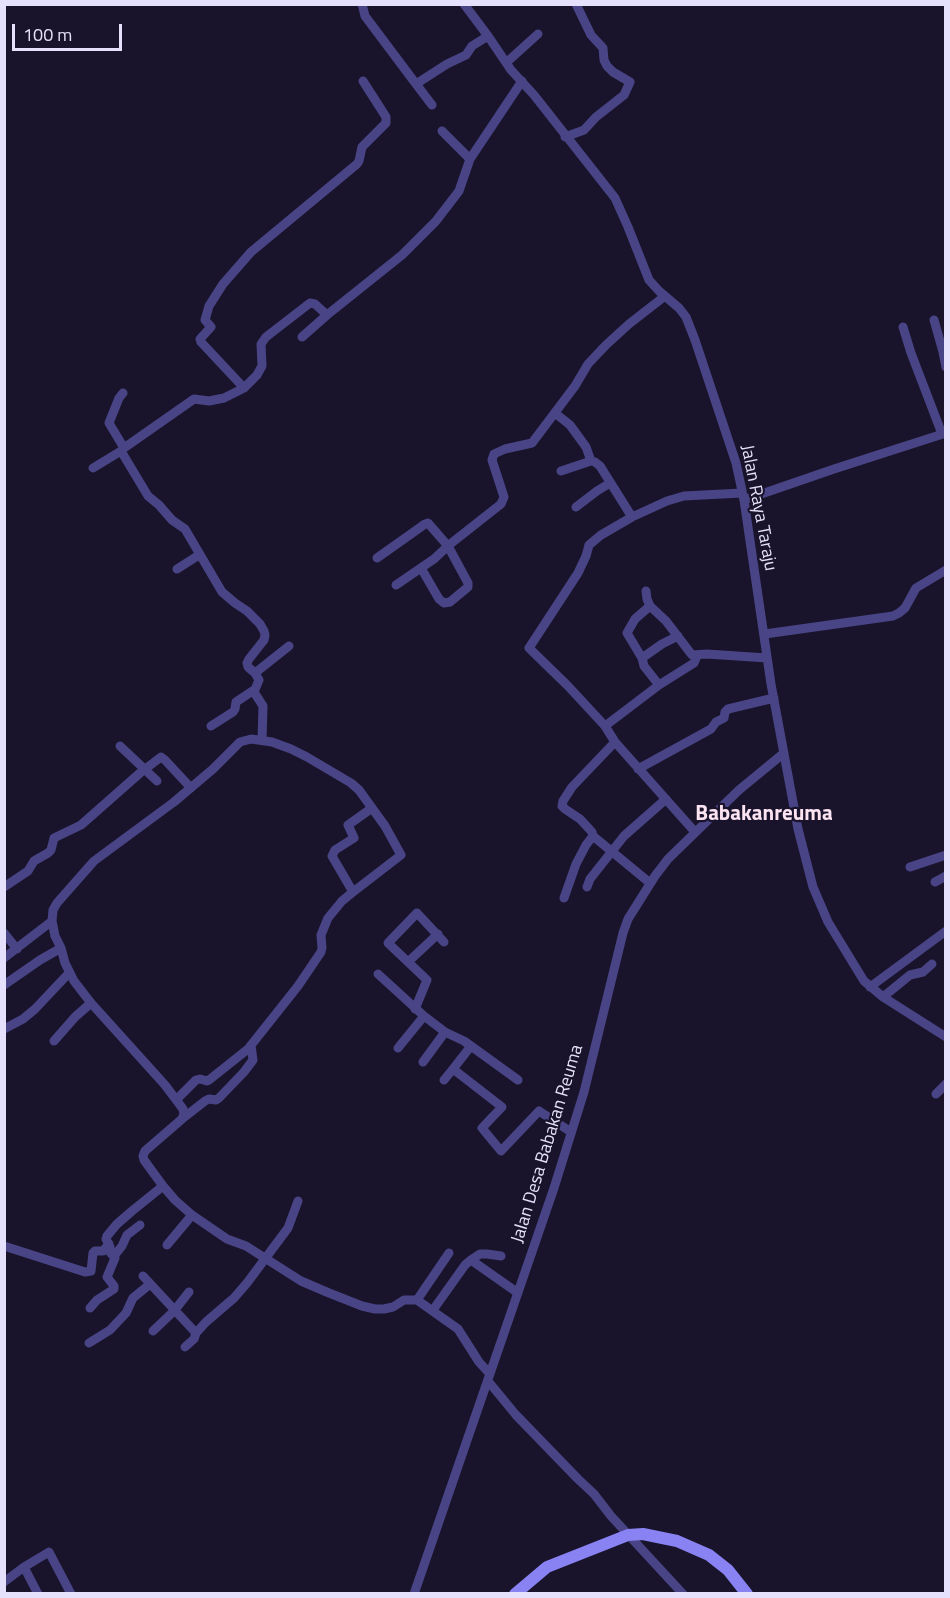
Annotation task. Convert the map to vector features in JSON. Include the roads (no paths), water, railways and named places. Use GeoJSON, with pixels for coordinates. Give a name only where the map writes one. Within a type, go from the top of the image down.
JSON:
{"type":"FeatureCollection","features":[{"type":"Feature","properties":{"kind":"main road"},"geometry":{"type":"LineString","coordinates":[[515,1593],[548,1566],[628,1535],[643,1533],[677,1541],[699,1550],[728,1570],[747,1593]]}},
{"type":"Feature","properties":{"kind":"street"},"geometry":{"type":"LineString","coordinates":[[362,4],[365,16],[432,105]]}},
{"type":"Feature","properties":{"kind":"street","name":"Jalan Raya Taraju"},"geometry":{"type":"LineString","coordinates":[[464,4],[511,70],[615,198],[649,280],[679,308],[686,318],[736,463],[767,658],[798,829],[821,909],[836,938],[864,981],[884,998],[945,1037]]}},
{"type":"Feature","properties":{"kind":"street"},"geometry":{"type":"LineString","coordinates":[[565,136],[584,130],[596,117],[624,95],[630,82],[607,66],[603,48],[591,35],[576,4]]}},
{"type":"Feature","properties":{"kind":"street"},"geometry":{"type":"LineString","coordinates":[[507,62],[538,34]]}},
{"type":"Feature","properties":{"kind":"street"},"geometry":{"type":"LineString","coordinates":[[416,84],[467,54],[472,46],[488,36]]}},
{"type":"Feature","properties":{"kind":"street"},"geometry":{"type":"LineString","coordinates":[[244,388],[201,342],[200,339],[210,327],[205,320],[209,306],[223,284],[251,252],[357,164],[362,147],[386,123],[386,117],[363,81]]}},
{"type":"Feature","properties":{"kind":"street"},"geometry":{"type":"LineString","coordinates":[[302,337],[396,261],[436,221],[459,191],[470,159],[522,81]]}},
{"type":"Feature","properties":{"kind":"street"},"geometry":{"type":"LineString","coordinates":[[442,131],[470,159]]}},
{"type":"Feature","properties":{"kind":"street"},"geometry":{"type":"LineString","coordinates":[[396,585],[434,559],[503,501],[504,497],[492,460],[494,454],[532,443],[575,386],[588,364],[629,324],[665,296]]}},
{"type":"Feature","properties":{"kind":"street"},"geometry":{"type":"LineString","coordinates":[[93,468],[123,450],[194,399],[209,401],[224,398],[244,388],[257,375],[262,366],[261,344],[266,337],[310,303],[315,304],[327,315]]}},
{"type":"Feature","properties":{"kind":"street"},"geometry":{"type":"LineString","coordinates":[[934,320],[945,367]]}},
{"type":"Feature","properties":{"kind":"street"},"geometry":{"type":"LineString","coordinates":[[695,832],[615,742],[605,726],[529,648],[578,573],[589,545],[601,535],[632,517],[684,496],[743,496],[944,434],[911,353],[903,327]]}},
{"type":"Feature","properties":{"kind":"street"},"geometry":{"type":"LineString","coordinates":[[123,393],[108,423],[148,496],[172,520],[185,529],[222,592],[247,611],[264,631],[264,640],[247,661],[248,667],[259,680],[254,690],[236,702],[233,712],[211,726]]}},
{"type":"Feature","properties":{"kind":"street"},"geometry":{"type":"LineString","coordinates":[[555,413],[570,425],[586,447],[591,461],[600,466],[632,517]]}},
{"type":"Feature","properties":{"kind":"street"},"geometry":{"type":"LineString","coordinates":[[561,471],[591,461]]}},
{"type":"Feature","properties":{"kind":"street"},"geometry":{"type":"LineString","coordinates":[[576,507],[610,483]]}},
{"type":"Feature","properties":{"kind":"street"},"geometry":{"type":"LineString","coordinates":[[376,558],[427,523],[448,546],[469,586],[450,602],[444,603],[439,599],[421,568]]}},
{"type":"Feature","properties":{"kind":"street"},"geometry":{"type":"LineString","coordinates":[[177,569],[199,555]]}},
{"type":"Feature","properties":{"kind":"street"},"geometry":{"type":"LineString","coordinates":[[765,634],[899,614],[916,588],[945,570]]}},
{"type":"Feature","properties":{"kind":"street"},"geometry":{"type":"LineString","coordinates":[[646,591],[646,599],[650,606],[666,621],[692,655],[767,658]]}},
{"type":"Feature","properties":{"kind":"street"},"geometry":{"type":"LineString","coordinates":[[650,606],[635,619],[627,633],[642,658],[644,666],[659,685]]}},
{"type":"Feature","properties":{"kind":"street"},"geometry":{"type":"LineString","coordinates":[[642,658],[678,636]]}},
{"type":"Feature","properties":{"kind":"street"},"geometry":{"type":"LineString","coordinates":[[255,674],[289,646]]}},
{"type":"Feature","properties":{"kind":"street"},"geometry":{"type":"LineString","coordinates":[[605,726],[659,685],[694,663],[697,656]]}},
{"type":"Feature","properties":{"kind":"street"},"geometry":{"type":"LineString","coordinates":[[254,690],[263,706],[262,740]]}},
{"type":"Feature","properties":{"kind":"street"},"geometry":{"type":"LineString","coordinates":[[639,769],[711,729],[716,722],[724,718],[728,709],[774,698]]}},
{"type":"Feature","properties":{"kind":"street"},"geometry":{"type":"LineString","coordinates":[[177,1099],[196,1080],[207,1081],[251,1045],[298,986],[321,952],[321,935],[333,911],[352,892],[401,855],[385,826],[359,790],[307,757],[272,742],[251,739],[240,742],[191,788],[94,861],[57,903],[52,916],[55,936],[69,973],[91,1003],[177,1099],[183,1109],[182,1119]]}},
{"type":"Feature","properties":{"kind":"street"},"geometry":{"type":"LineString","coordinates":[[615,742],[572,787],[562,806],[580,819],[593,836],[650,883]]}},
{"type":"Feature","properties":{"kind":"street"},"geometry":{"type":"LineString","coordinates":[[120,746],[157,781]]}},
{"type":"Feature","properties":{"kind":"street","name":"Jalan Desa Babakan Reuma"},"geometry":{"type":"LineString","coordinates":[[414,1593],[572,1132],[623,933],[634,908],[668,859],[739,790],[784,753]]}},
{"type":"Feature","properties":{"kind":"street"},"geometry":{"type":"LineString","coordinates":[[4,887],[28,871],[34,861],[48,854],[54,838],[81,825],[161,758],[191,788]]}},
{"type":"Feature","properties":{"kind":"street"},"geometry":{"type":"LineString","coordinates":[[587,886],[612,850],[634,826],[666,799]]}},
{"type":"Feature","properties":{"kind":"street"},"geometry":{"type":"LineString","coordinates":[[352,892],[332,856],[335,850],[354,838],[348,825],[372,808]]}},
{"type":"Feature","properties":{"kind":"street"},"geometry":{"type":"LineString","coordinates":[[564,898],[576,864],[593,836]]}},
{"type":"Feature","properties":{"kind":"street"},"geometry":{"type":"LineString","coordinates":[[910,867],[945,855]]}},
{"type":"Feature","properties":{"kind":"street"},"geometry":{"type":"LineString","coordinates":[[935,882],[945,876]]}},
{"type":"Feature","properties":{"kind":"street"},"geometry":{"type":"LineString","coordinates":[[408,962],[441,938],[417,913],[387,943],[427,980],[416,1009]]}},
{"type":"Feature","properties":{"kind":"street"},"geometry":{"type":"LineString","coordinates":[[4,958],[52,921]]}},
{"type":"Feature","properties":{"kind":"street"},"geometry":{"type":"LineString","coordinates":[[870,987],[945,931]]}},
{"type":"Feature","properties":{"kind":"street"},"geometry":{"type":"LineString","coordinates":[[4,933],[17,949]]}},
{"type":"Feature","properties":{"kind":"street"},"geometry":{"type":"LineString","coordinates":[[4,985],[61,948]]}},
{"type":"Feature","properties":{"kind":"street"},"geometry":{"type":"LineString","coordinates":[[904,961],[918,977]]}},
{"type":"Feature","properties":{"kind":"street"},"geometry":{"type":"LineString","coordinates":[[918,977],[932,964]]}},
{"type":"Feature","properties":{"kind":"street"},"geometry":{"type":"LineString","coordinates":[[4,1029],[23,1019],[35,1009],[69,973]]}},
{"type":"Feature","properties":{"kind":"street"},"geometry":{"type":"LineString","coordinates":[[378,974],[445,1032],[464,1041],[518,1080]]}},
{"type":"Feature","properties":{"kind":"street"},"geometry":{"type":"LineString","coordinates":[[884,998],[910,975],[918,977]]}},
{"type":"Feature","properties":{"kind":"street"},"geometry":{"type":"LineString","coordinates":[[54,1041],[91,1003]]}},
{"type":"Feature","properties":{"kind":"street"},"geometry":{"type":"LineString","coordinates":[[398,1048],[424,1016]]}},
{"type":"Feature","properties":{"kind":"street"},"geometry":{"type":"LineString","coordinates":[[423,1062],[445,1032]]}},
{"type":"Feature","properties":{"kind":"street"},"geometry":{"type":"LineString","coordinates":[[251,1045],[253,1060],[219,1098],[205,1101],[145,1151],[143,1156],[147,1164],[163,1186],[192,1215],[227,1239],[246,1246],[301,1281],[375,1309],[384,1309],[404,1300],[417,1300],[458,1329],[489,1378],[516,1414],[589,1489],[628,1535],[683,1593]]}},
{"type":"Feature","properties":{"kind":"street"},"geometry":{"type":"LineString","coordinates":[[444,1080],[471,1046]]}},
{"type":"Feature","properties":{"kind":"street"},"geometry":{"type":"LineString","coordinates":[[453,1069],[502,1107],[482,1128],[501,1151],[539,1110],[572,1132]]}},
{"type":"Feature","properties":{"kind":"street"},"geometry":{"type":"LineString","coordinates":[[936,1094],[945,1084]]}},
{"type":"Feature","properties":{"kind":"street"},"geometry":{"type":"LineString","coordinates":[[114,1256],[110,1252],[107,1236],[138,1205],[163,1186]]}},
{"type":"Feature","properties":{"kind":"street"},"geometry":{"type":"LineString","coordinates":[[186,1347],[206,1322],[234,1298],[265,1259],[288,1228],[298,1201]]}},
{"type":"Feature","properties":{"kind":"street"},"geometry":{"type":"LineString","coordinates":[[167,1245],[192,1215]]}},
{"type":"Feature","properties":{"kind":"street"},"geometry":{"type":"LineString","coordinates":[[114,1289],[106,1277],[114,1256],[127,1235],[140,1225]]}},
{"type":"Feature","properties":{"kind":"street"},"geometry":{"type":"LineString","coordinates":[[4,1246],[85,1272],[91,1271],[94,1251],[103,1251],[109,1244]]}},
{"type":"Feature","properties":{"kind":"street"},"geometry":{"type":"LineString","coordinates":[[417,1300],[449,1253]]}},
{"type":"Feature","properties":{"kind":"street"},"geometry":{"type":"LineString","coordinates":[[433,1310],[471,1260],[480,1254],[501,1256]]}},
{"type":"Feature","properties":{"kind":"street"},"geometry":{"type":"LineString","coordinates":[[471,1260],[518,1293]]}},
{"type":"Feature","properties":{"kind":"street"},"geometry":{"type":"LineString","coordinates":[[143,1276],[196,1334]]}},
{"type":"Feature","properties":{"kind":"street"},"geometry":{"type":"LineString","coordinates":[[90,1308],[97,1300],[114,1289],[116,1290],[123,1283]]}},
{"type":"Feature","properties":{"kind":"street"},"geometry":{"type":"LineString","coordinates":[[88,1343],[110,1330],[126,1313],[133,1298],[150,1284]]}},
{"type":"Feature","properties":{"kind":"street"},"geometry":{"type":"LineString","coordinates":[[153,1331],[174,1311],[189,1292]]}},
{"type":"Feature","properties":{"kind":"street"},"geometry":{"type":"LineString","coordinates":[[4,1582],[49,1552],[71,1593]]}},
{"type":"Feature","properties":{"kind":"street"},"geometry":{"type":"LineString","coordinates":[[24,1568],[38,1593]]}},
{"type":"Feature","properties":{"kind":"district","name":"Babakanreuma"},"geometry":{"type":"Point","coordinates":[764,815]}}]}
